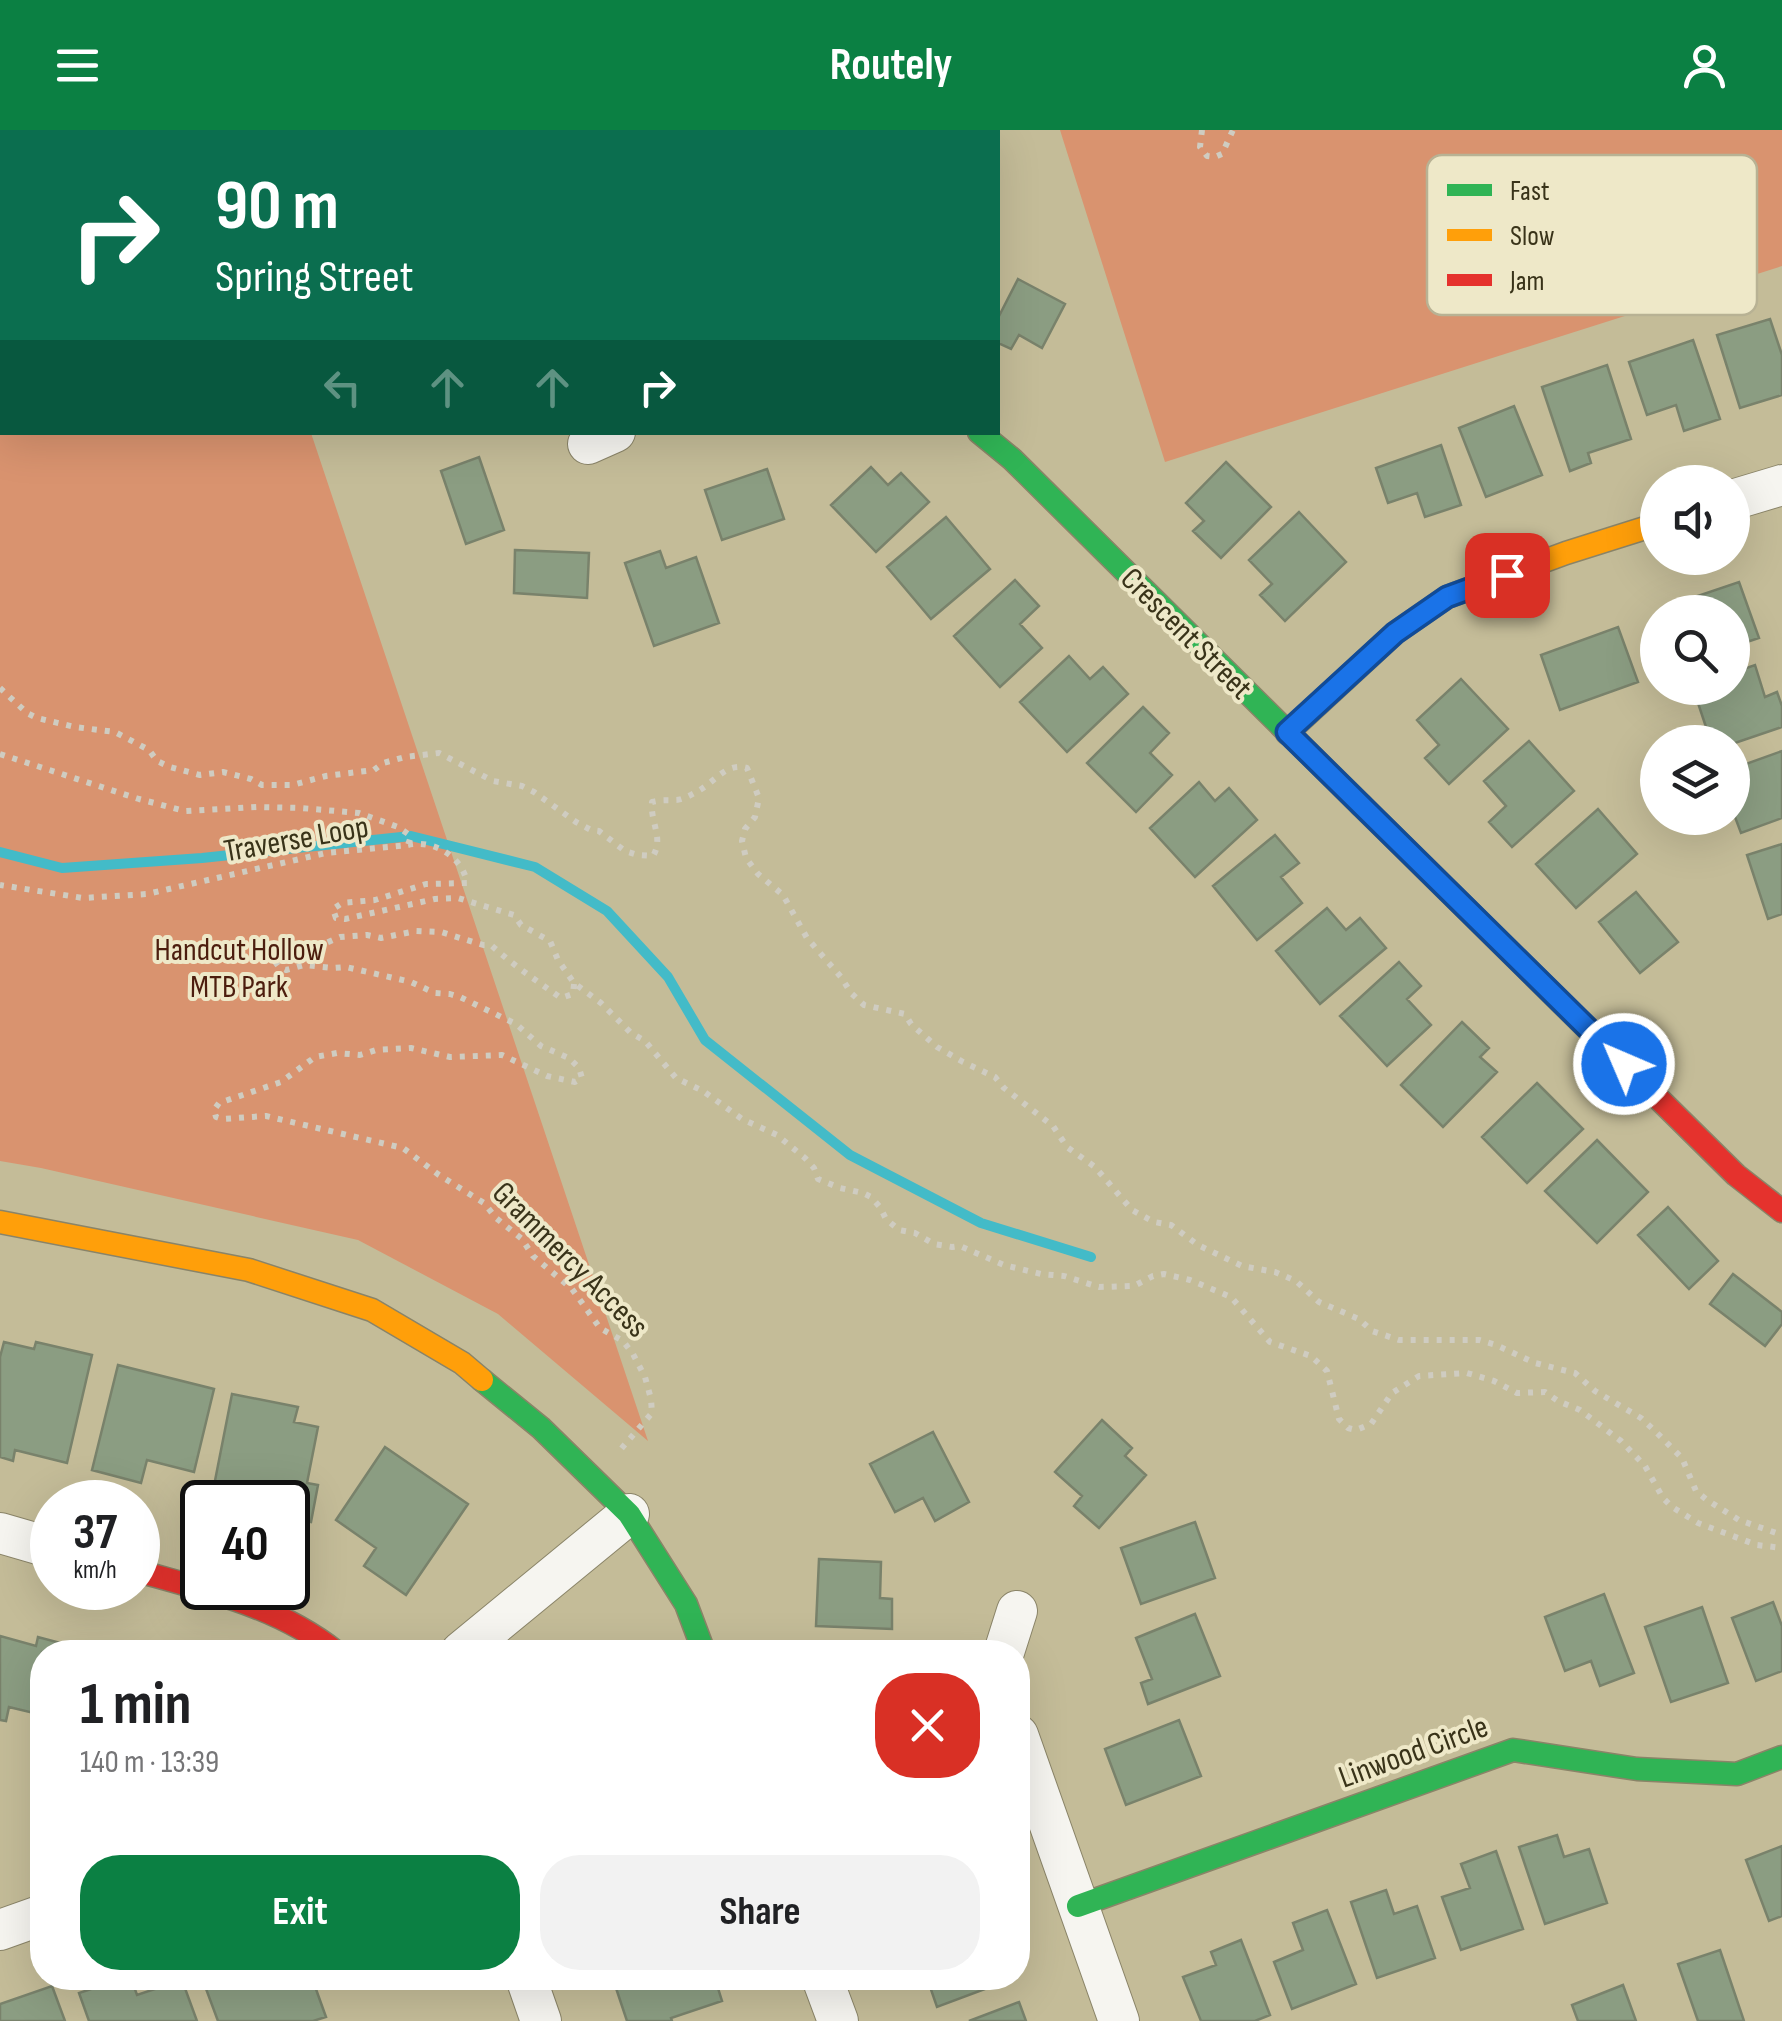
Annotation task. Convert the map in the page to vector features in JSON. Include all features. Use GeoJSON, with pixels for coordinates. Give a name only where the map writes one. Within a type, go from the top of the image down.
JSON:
{"type":"FeatureCollection","features":[{"type":"Feature","properties":{"kind":"street","name":"Crescent Street"},"geometry":{"type":"LineString","coordinates":[[983,435],[1012,459],[1736,1175],[1782,1211]]}},
{"type":"Feature","properties":{"kind":"street"},"geometry":{"type":"LineString","coordinates":[[1750,494],[1782,484]]}},
{"type":"Feature","properties":{"kind":"street"},"geometry":{"type":"LineString","coordinates":[[1287,732],[1395,633],[1447,597],[1640,530]]}},
{"type":"Feature","properties":{"kind":"street"},"geometry":{"type":"LineString","coordinates":[[0,1222],[249,1270],[372,1310],[462,1362],[541,1428],[628,1514],[686,1604],[700,1640]]}},
{"type":"Feature","properties":{"kind":"street"},"geometry":{"type":"LineString","coordinates":[[476,1640],[628,1514]]}},
{"type":"Feature","properties":{"kind":"street"},"geometry":{"type":"LineString","coordinates":[[0,1533],[30,1542]]}},
{"type":"Feature","properties":{"kind":"street"},"geometry":{"type":"LineString","coordinates":[[160,1577],[249,1602],[322,1640]]}},
{"type":"Feature","properties":{"kind":"street"},"geometry":{"type":"LineString","coordinates":[[1008,1640],[1017,1611]]}},
{"type":"Feature","properties":{"kind":"street","name":"Linwood Circle"},"geometry":{"type":"LineString","coordinates":[[1078,1906],[1513,1750],[1637,1768],[1738,1774],[1782,1757]]}},
{"type":"Feature","properties":{"kind":"street"},"geometry":{"type":"LineString","coordinates":[[1030,1769],[1119,2021]]}},
{"type":"Feature","properties":{"kind":"street"},"geometry":{"type":"LineString","coordinates":[[0,1930],[30,1920]]}},
{"type":"Feature","properties":{"kind":"street"},"geometry":{"type":"LineString","coordinates":[[530,1990],[540,2021]]}},
{"type":"Feature","properties":{"kind":"street"},"geometry":{"type":"LineString","coordinates":[[826,1990],[838,2021]]}},
{"type":"Feature","properties":{"kind":"path"},"geometry":{"type":"LineString","coordinates":[[1202,130],[1200,147],[1207,156],[1215,157],[1222,154],[1233,130]]}},
{"type":"Feature","properties":{"kind":"path"},"geometry":{"type":"LineString","coordinates":[[0,688],[38,718],[116,732],[170,766],[200,775],[223,772],[262,785],[292,785],[374,770],[406,757],[439,753],[493,780],[534,792],[576,822],[599,831],[638,856],[654,856],[658,848],[652,802],[676,800],[702,789],[727,769],[747,768],[759,798],[756,817],[745,829],[742,841],[746,858],[783,895],[806,938],[851,993],[877,1010],[905,1014],[937,1047],[995,1077],[1053,1126],[1067,1147],[1095,1167],[1132,1210],[1171,1226],[1198,1246],[1242,1266],[1275,1272],[1296,1281],[1319,1302],[1359,1319],[1372,1331],[1399,1340],[1479,1340],[1535,1363],[1575,1373],[1594,1391],[1654,1430],[1682,1458],[1696,1491],[1707,1500],[1739,1520],[1782,1535]]}},
{"type":"Feature","properties":{"kind":"path","name":"Traverse Loop"},"geometry":{"type":"LineString","coordinates":[[0,754],[185,811],[272,807],[359,813],[411,836],[408,845],[326,852],[147,894],[83,898],[0,885]]}},
{"type":"Feature","properties":{"kind":"path"},"geometry":{"type":"LineString","coordinates":[[408,845],[440,848],[460,865],[467,883],[426,884],[375,900],[342,903],[333,909],[336,918],[458,898],[514,914],[520,925],[550,940],[574,983],[645,1041],[676,1078],[703,1090],[742,1120],[776,1134],[805,1158],[818,1179],[864,1192],[900,1230],[934,1244],[960,1246],[1004,1265],[1099,1287],[1134,1286],[1164,1274],[1231,1297],[1270,1342],[1311,1356],[1326,1371],[1339,1419],[1348,1428],[1356,1430],[1371,1424],[1392,1393],[1418,1376],[1467,1373],[1517,1392],[1545,1392],[1580,1410],[1622,1441],[1646,1466],[1672,1507],[1698,1523],[1757,1545],[1782,1548]]}},
{"type":"Feature","properties":{"kind":"path","name":"Grammercy Access"},"geometry":{"type":"LineString","coordinates":[[590,1477],[631,1441],[652,1413],[645,1377],[623,1341],[600,1328],[572,1289],[533,1256],[522,1239],[484,1203],[439,1176],[404,1148],[266,1116],[222,1119],[216,1117],[214,1110],[219,1103],[281,1082],[315,1058],[337,1053],[360,1055],[410,1048],[450,1057],[502,1055],[546,1076],[575,1082],[582,1078],[569,1058],[541,1046],[516,1024],[460,997],[346,967],[304,965],[286,970],[276,963],[282,950],[319,946],[340,937],[381,938],[416,930],[441,932],[492,945],[561,998],[573,994],[592,997]]}},
{"type":"Feature","properties":{"kind":"path"},"geometry":{"type":"LineString","coordinates":[[573,994],[574,983]]}},
{"type":"Feature","properties":{"kind":"green space"},"geometry":{"type":"Polygon","coordinates":[[[1060,130],[1782,130],[1782,266],[1757,274],[1757,155],[1427,155],[1427,315],[1628,315],[1165,462],[1060,130]]]}},
{"type":"Feature","properties":{"kind":"green space","name":"Handcut Hollow MTB Park"},"geometry":{"type":"Polygon","coordinates":[[[0,435],[312,435],[648,1441],[498,1314],[358,1240],[0,1161],[0,435]]]}},
{"type":"Feature","properties":{"kind":"building"},"geometry":{"type":"Polygon","coordinates":[[[1018,279],[1065,304],[1042,348],[1019,335],[1011,349],[1000,344],[1000,314],[1018,279]]]}},
{"type":"Feature","properties":{"kind":"building"},"geometry":{"type":"Polygon","coordinates":[[[1770,319],[1782,355],[1782,395],[1740,408],[1717,335],[1770,319]]]}},
{"type":"Feature","properties":{"kind":"building"},"geometry":{"type":"Polygon","coordinates":[[[1693,340],[1720,419],[1684,431],[1676,405],[1647,415],[1629,362],[1693,340]]]}},
{"type":"Feature","properties":{"kind":"building"},"geometry":{"type":"Polygon","coordinates":[[[1607,365],[1631,439],[1588,453],[1591,463],[1570,471],[1542,387],[1607,365]]]}},
{"type":"Feature","properties":{"kind":"building"},"geometry":{"type":"Polygon","coordinates":[[[1514,406],[1542,475],[1486,497],[1459,428],[1514,406]]]}},
{"type":"Feature","properties":{"kind":"building"},"geometry":{"type":"Polygon","coordinates":[[[1441,445],[1461,505],[1425,517],[1417,493],[1388,503],[1376,468],[1441,445]]]}},
{"type":"Feature","properties":{"kind":"building"},"geometry":{"type":"Polygon","coordinates":[[[479,457],[504,530],[466,544],[441,471],[479,457]]]}},
{"type":"Feature","properties":{"kind":"building"},"geometry":{"type":"Polygon","coordinates":[[[1226,462],[1271,507],[1221,558],[1193,531],[1204,521],[1186,503],[1226,462]]]}},
{"type":"Feature","properties":{"kind":"building"},"geometry":{"type":"Polygon","coordinates":[[[871,467],[888,485],[901,473],[929,502],[876,552],[831,505],[871,467]]]}},
{"type":"Feature","properties":{"kind":"building"},"geometry":{"type":"Polygon","coordinates":[[[767,469],[784,519],[722,540],[705,490],[767,469]]]}},
{"type":"Feature","properties":{"kind":"building"},"geometry":{"type":"Polygon","coordinates":[[[1299,512],[1346,562],[1285,621],[1260,595],[1272,584],[1249,560],[1299,512]]]}},
{"type":"Feature","properties":{"kind":"building"},"geometry":{"type":"Polygon","coordinates":[[[946,517],[990,569],[931,619],[887,567],[946,517]]]}},
{"type":"Feature","properties":{"kind":"building"},"geometry":{"type":"Polygon","coordinates":[[[515,550],[589,553],[587,598],[514,593],[515,550]]]}},
{"type":"Feature","properties":{"kind":"building"},"geometry":{"type":"Polygon","coordinates":[[[660,551],[666,568],[696,557],[719,623],[654,646],[625,563],[660,551]]]}},
{"type":"Feature","properties":{"kind":"building"},"geometry":{"type":"Polygon","coordinates":[[[1015,580],[1039,606],[1020,624],[1042,648],[1000,687],[954,636],[1015,580]]]}},
{"type":"Feature","properties":{"kind":"building"},"geometry":{"type":"Polygon","coordinates":[[[1739,582],[1744,595],[1701,595],[1739,582]]]}},
{"type":"Feature","properties":{"kind":"building"},"geometry":{"type":"Polygon","coordinates":[[[1750,613],[1759,638],[1750,641],[1750,613]]]}},
{"type":"Feature","properties":{"kind":"building"},"geometry":{"type":"Polygon","coordinates":[[[1618,627],[1638,682],[1560,710],[1541,655],[1618,627]]]}},
{"type":"Feature","properties":{"kind":"building"},"geometry":{"type":"Polygon","coordinates":[[[1069,656],[1090,679],[1103,667],[1128,694],[1067,752],[1020,702],[1069,656]]]}},
{"type":"Feature","properties":{"kind":"building"},"geometry":{"type":"Polygon","coordinates":[[[1755,665],[1765,697],[1777,692],[1782,727],[1750,738],[1750,725],[1705,725],[1699,705],[1750,705],[1750,667],[1755,665]]]}},
{"type":"Feature","properties":{"kind":"building"},"geometry":{"type":"Polygon","coordinates":[[[1461,679],[1508,729],[1449,784],[1425,758],[1439,745],[1417,720],[1461,679]]]}},
{"type":"Feature","properties":{"kind":"building"},"geometry":{"type":"Polygon","coordinates":[[[1143,707],[1169,733],[1150,753],[1172,775],[1136,812],[1087,763],[1143,707]]]}},
{"type":"Feature","properties":{"kind":"building"},"geometry":{"type":"Polygon","coordinates":[[[1529,741],[1574,791],[1512,847],[1489,822],[1506,806],[1484,781],[1529,741]]]}},
{"type":"Feature","properties":{"kind":"building"},"geometry":{"type":"Polygon","coordinates":[[[1782,751],[1782,818],[1750,830],[1750,763],[1782,751]]]}},
{"type":"Feature","properties":{"kind":"building"},"geometry":{"type":"Polygon","coordinates":[[[1199,782],[1215,801],[1229,788],[1257,820],[1195,877],[1150,828],[1199,782]]]}},
{"type":"Feature","properties":{"kind":"building"},"geometry":{"type":"Polygon","coordinates":[[[1598,809],[1637,854],[1576,908],[1536,864],[1598,809]]]}},
{"type":"Feature","properties":{"kind":"building"},"geometry":{"type":"Polygon","coordinates":[[[1275,835],[1299,863],[1281,877],[1302,903],[1257,940],[1213,886],[1275,835]]]}},
{"type":"Feature","properties":{"kind":"building"},"geometry":{"type":"Polygon","coordinates":[[[1782,844],[1782,914],[1768,919],[1747,855],[1782,844]]]}},
{"type":"Feature","properties":{"kind":"building"},"geometry":{"type":"Polygon","coordinates":[[[1636,892],[1678,942],[1640,973],[1599,922],[1636,892]]]}},
{"type":"Feature","properties":{"kind":"building"},"geometry":{"type":"Polygon","coordinates":[[[1327,908],[1346,930],[1360,918],[1386,948],[1320,1004],[1276,951],[1327,908]]]}},
{"type":"Feature","properties":{"kind":"building"},"geometry":{"type":"Polygon","coordinates":[[[1399,962],[1421,986],[1407,999],[1431,1025],[1387,1066],[1340,1016],[1399,962]]]}},
{"type":"Feature","properties":{"kind":"building"},"geometry":{"type":"Polygon","coordinates":[[[1462,1022],[1489,1048],[1480,1057],[1497,1072],[1443,1127],[1401,1085],[1462,1022]]]}},
{"type":"Feature","properties":{"kind":"building"},"geometry":{"type":"Polygon","coordinates":[[[1537,1083],[1583,1129],[1527,1183],[1482,1137],[1537,1083]]]}},
{"type":"Feature","properties":{"kind":"building"},"geometry":{"type":"Polygon","coordinates":[[[1597,1140],[1648,1192],[1597,1243],[1545,1191],[1597,1140]]]}},
{"type":"Feature","properties":{"kind":"building"},"geometry":{"type":"Polygon","coordinates":[[[1668,1207],[1718,1261],[1689,1289],[1638,1235],[1668,1207]]]}},
{"type":"Feature","properties":{"kind":"building"},"geometry":{"type":"Polygon","coordinates":[[[1733,1274],[1782,1312],[1782,1324],[1765,1346],[1710,1304],[1733,1274]]]}},
{"type":"Feature","properties":{"kind":"building"},"geometry":{"type":"Polygon","coordinates":[[[4,1342],[34,1349],[36,1342],[92,1355],[67,1463],[15,1450],[13,1461],[0,1457],[0,1357],[4,1342]]]}},
{"type":"Feature","properties":{"kind":"building"},"geometry":{"type":"Polygon","coordinates":[[[118,1365],[214,1389],[194,1472],[147,1460],[142,1480],[92,1470],[118,1365]]]}},
{"type":"Feature","properties":{"kind":"building"},"geometry":{"type":"Polygon","coordinates":[[[232,1394],[298,1407],[294,1422],[318,1427],[308,1480],[215,1480],[232,1394]]]}},
{"type":"Feature","properties":{"kind":"building"},"geometry":{"type":"Polygon","coordinates":[[[1102,1420],[1132,1448],[1125,1456],[1146,1475],[1099,1528],[1074,1506],[1082,1496],[1055,1472],[1102,1420]]]}},
{"type":"Feature","properties":{"kind":"building"},"geometry":{"type":"Polygon","coordinates":[[[933,1432],[969,1502],[935,1521],[923,1498],[895,1512],[870,1464],[933,1432]]]}},
{"type":"Feature","properties":{"kind":"building"},"geometry":{"type":"Polygon","coordinates":[[[385,1447],[468,1504],[406,1595],[364,1566],[376,1548],[336,1520],[385,1447]]]}},
{"type":"Feature","properties":{"kind":"building"},"geometry":{"type":"Polygon","coordinates":[[[310,1484],[318,1485],[310,1522],[310,1484]]]}},
{"type":"Feature","properties":{"kind":"building"},"geometry":{"type":"Polygon","coordinates":[[[1195,1522],[1215,1578],[1141,1604],[1121,1548],[1195,1522]]]}},
{"type":"Feature","properties":{"kind":"building"},"geometry":{"type":"Polygon","coordinates":[[[819,1559],[881,1562],[880,1598],[892,1599],[892,1629],[816,1626],[819,1559]]]}},
{"type":"Feature","properties":{"kind":"building"},"geometry":{"type":"Polygon","coordinates":[[[1604,1594],[1634,1673],[1600,1686],[1591,1661],[1565,1671],[1545,1617],[1604,1594]]]}},
{"type":"Feature","properties":{"kind":"building"},"geometry":{"type":"Polygon","coordinates":[[[1773,1602],[1782,1626],[1782,1671],[1756,1681],[1732,1618],[1773,1602]]]}},
{"type":"Feature","properties":{"kind":"building"},"geometry":{"type":"Polygon","coordinates":[[[1702,1607],[1728,1683],[1671,1702],[1645,1627],[1702,1607]]]}},
{"type":"Feature","properties":{"kind":"building"},"geometry":{"type":"Polygon","coordinates":[[[1195,1614],[1220,1676],[1148,1704],[1141,1683],[1152,1679],[1136,1638],[1195,1614]]]}},
{"type":"Feature","properties":{"kind":"building"},"geometry":{"type":"Polygon","coordinates":[[[0,1636],[30,1644],[30,1712],[9,1707],[6,1721],[0,1720],[0,1636]]]}},
{"type":"Feature","properties":{"kind":"building"},"geometry":{"type":"Polygon","coordinates":[[[1179,1720],[1201,1776],[1126,1805],[1105,1749],[1179,1720]]]}},
{"type":"Feature","properties":{"kind":"building"},"geometry":{"type":"Polygon","coordinates":[[[1557,1835],[1564,1857],[1589,1849],[1607,1903],[1545,1924],[1519,1847],[1557,1835]]]}},
{"type":"Feature","properties":{"kind":"building"},"geometry":{"type":"Polygon","coordinates":[[[1782,1846],[1782,1916],[1769,1921],[1746,1860],[1782,1846]]]}},
{"type":"Feature","properties":{"kind":"building"},"geometry":{"type":"Polygon","coordinates":[[[1496,1851],[1523,1929],[1461,1950],[1442,1897],[1470,1888],[1461,1864],[1496,1851]]]}},
{"type":"Feature","properties":{"kind":"building"},"geometry":{"type":"Polygon","coordinates":[[[1386,1890],[1394,1914],[1417,1906],[1435,1958],[1377,1978],[1351,1902],[1386,1890]]]}},
{"type":"Feature","properties":{"kind":"building"},"geometry":{"type":"Polygon","coordinates":[[[1327,1910],[1356,1984],[1292,2009],[1274,1962],[1303,1950],[1293,1923],[1327,1910]]]}},
{"type":"Feature","properties":{"kind":"building"},"geometry":{"type":"Polygon","coordinates":[[[1241,1940],[1270,2015],[1255,2021],[1201,2021],[1183,1977],[1216,1965],[1211,1952],[1241,1940]]]}},
{"type":"Feature","properties":{"kind":"building"},"geometry":{"type":"Polygon","coordinates":[[[1720,1950],[1744,2021],[1698,2021],[1678,1964],[1720,1950]]]}},
{"type":"Feature","properties":{"kind":"building"},"geometry":{"type":"Polygon","coordinates":[[[1623,1985],[1636,2021],[1578,2021],[1572,2005],[1623,1985]]]}},
{"type":"Feature","properties":{"kind":"building"},"geometry":{"type":"Polygon","coordinates":[[[40,1990],[53,1990],[65,2021],[0,2021],[0,2004],[40,1990]]]}},
{"type":"Feature","properties":{"kind":"building"},"geometry":{"type":"Polygon","coordinates":[[[135,1990],[137,1995],[152,1990],[186,1990],[197,2021],[89,2021],[79,1993],[135,1990]]]}},
{"type":"Feature","properties":{"kind":"building"},"geometry":{"type":"Polygon","coordinates":[[[206,1990],[316,1990],[326,2017],[313,2021],[218,2021],[206,1990]]]}},
{"type":"Feature","properties":{"kind":"building"},"geometry":{"type":"Polygon","coordinates":[[[617,1990],[719,1990],[722,2001],[671,2018],[672,2021],[627,2021],[617,1990]]]}},
{"type":"Feature","properties":{"kind":"building"},"geometry":{"type":"Polygon","coordinates":[[[931,1990],[982,1990],[937,2007],[931,1990]]]}},
{"type":"Feature","properties":{"kind":"building"},"geometry":{"type":"Polygon","coordinates":[[[1019,2002],[1026,2021],[969,2021],[1019,2002]]]}},
{"type":"Feature","properties":{"kind":"waterway"},"geometry":{"type":"LineString","coordinates":[[0,852],[62,868],[411,836],[535,867],[607,911],[668,977],[705,1040],[850,1155],[981,1223],[1091,1257]]}},
{"type":"Feature","properties":{"kind":"traffic: fast"},"geometry":{"type":"LineString","coordinates":[[983,435],[1012,459],[1361,805]]}},
{"type":"Feature","properties":{"kind":"traffic: fast"},"geometry":{"type":"LineString","coordinates":[[482,1380],[541,1428],[629,1514],[686,1604],[700,1640]]}},
{"type":"Feature","properties":{"kind":"traffic: fast"},"geometry":{"type":"LineString","coordinates":[[1078,1906],[1513,1750],[1637,1769],[1737,1774],[1782,1757]]}},
{"type":"Feature","properties":{"kind":"traffic: slow"},"geometry":{"type":"LineString","coordinates":[[1287,733],[1395,633],[1447,597],[1640,530]]}},
{"type":"Feature","properties":{"kind":"traffic: slow"},"geometry":{"type":"LineString","coordinates":[[0,1222],[249,1270],[372,1310],[462,1363],[482,1380]]}},
{"type":"Feature","properties":{"kind":"traffic: jam"},"geometry":{"type":"LineString","coordinates":[[1361,805],[1736,1175],[1782,1211]]}},
{"type":"Feature","properties":{"kind":"traffic: jam"},"geometry":{"type":"LineString","coordinates":[[160,1577],[266,1611],[320,1640]]}},
{"type":"Feature","properties":{"kind":"route"},"geometry":{"type":"LineString","coordinates":[[1507,575],[1447,597],[1395,633],[1287,732],[1624,1064]]}}]}
